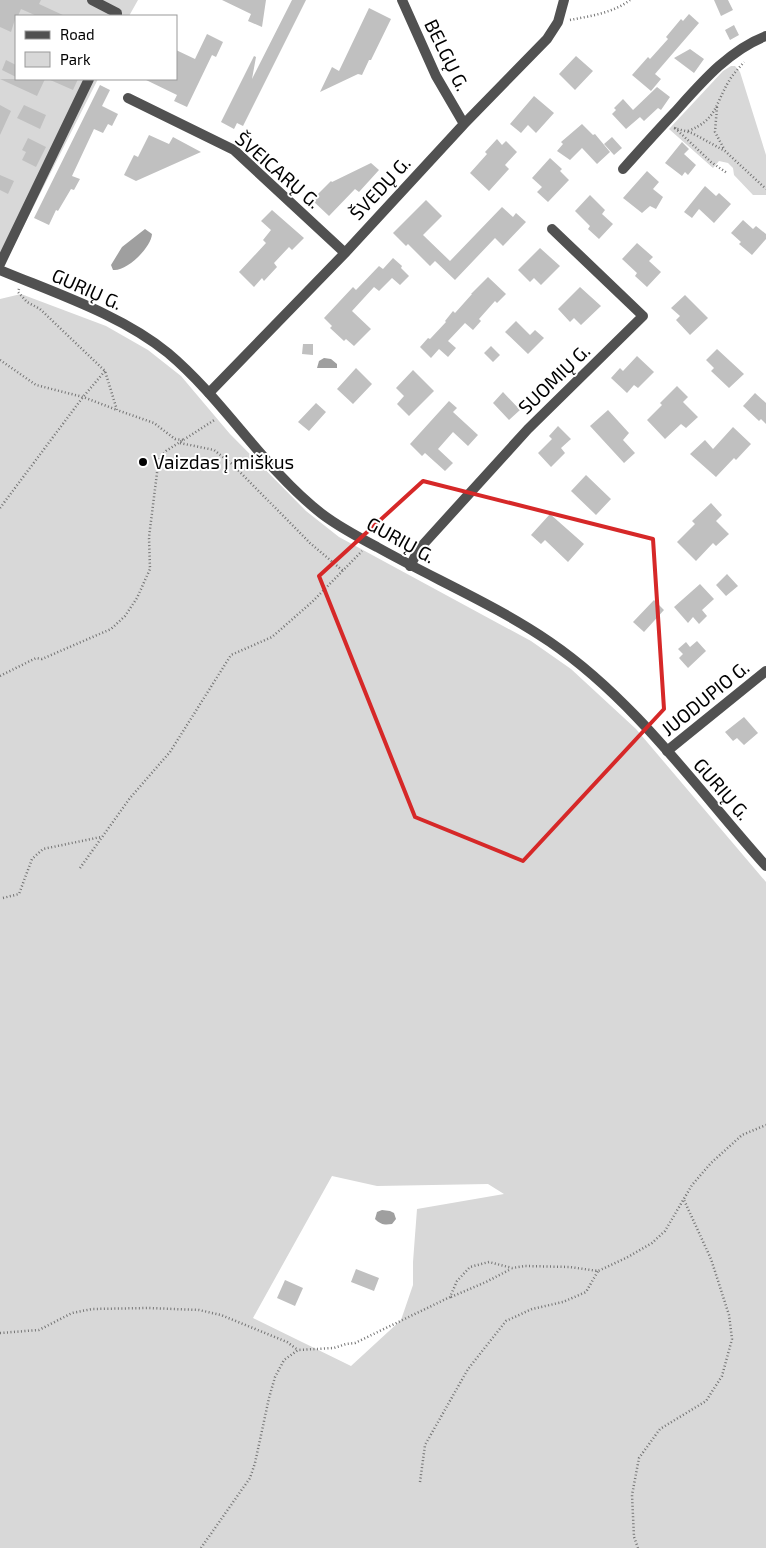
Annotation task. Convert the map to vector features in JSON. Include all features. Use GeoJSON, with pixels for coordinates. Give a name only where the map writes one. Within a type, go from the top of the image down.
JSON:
{"type":"FeatureCollection","features":[{"type":"Feature","properties":{"kind":"street"},"geometry":{"type":"LineString","coordinates":[[92,0],[112,9],[117,15]]}},
{"type":"Feature","properties":{"kind":"street","name":"BELGŲ G."},"geometry":{"type":"LineString","coordinates":[[402,0],[436,76],[464,124]]}},
{"type":"Feature","properties":{"kind":"street","name":"ŠVEDŲ G."},"geometry":{"type":"LineString","coordinates":[[209,393],[345,253],[464,124],[547,40],[558,22],[564,0]]}},
{"type":"Feature","properties":{"kind":"street"},"geometry":{"type":"LineString","coordinates":[[623,169],[720,65],[754,40],[766,36]]}},
{"type":"Feature","properties":{"kind":"street"},"geometry":{"type":"LineString","coordinates":[[0,264],[89,80]]}},
{"type":"Feature","properties":{"kind":"street","name":"ŠVEICARŲ G."},"geometry":{"type":"LineString","coordinates":[[128,98],[234,150],[345,253]]}},
{"type":"Feature","properties":{"kind":"street","name":"SUOMIŲ G."},"geometry":{"type":"LineString","coordinates":[[410,566],[419,549],[528,429],[643,316],[552,229]]}},
{"type":"Feature","properties":{"kind":"street","name":"GURIŲ G."},"geometry":{"type":"LineString","coordinates":[[0,270],[112,318],[142,335],[167,352],[209,393],[266,459],[304,499],[341,527],[410,566],[506,616],[548,641],[579,663],[608,688],[667,751],[766,866]]}},
{"type":"Feature","properties":{"kind":"street","name":"JUODUPIO G."},"geometry":{"type":"LineString","coordinates":[[667,751],[766,671]]}},
{"type":"Feature","properties":{"kind":"path"},"geometry":{"type":"LineString","coordinates":[[558,22],[598,14],[623,6],[630,0]]}},
{"type":"Feature","properties":{"kind":"path"},"geometry":{"type":"LineString","coordinates":[[686,131],[701,126],[718,106],[730,80],[749,58]]}},
{"type":"Feature","properties":{"kind":"path"},"geometry":{"type":"LineString","coordinates":[[718,106],[715,132],[724,151]]}},
{"type":"Feature","properties":{"kind":"path"},"geometry":{"type":"LineString","coordinates":[[663,125],[686,131],[724,151],[766,189]]}},
{"type":"Feature","properties":{"kind":"path"},"geometry":{"type":"LineString","coordinates":[[675,128],[711,162],[727,173]]}},
{"type":"Feature","properties":{"kind":"path"},"geometry":{"type":"LineString","coordinates":[[19,278],[18,292],[26,302],[40,310],[105,371],[117,410]]}},
{"type":"Feature","properties":{"kind":"path"},"geometry":{"type":"LineString","coordinates":[[0,360],[36,386],[83,397],[154,423],[175,439],[183,440]]}},
{"type":"Feature","properties":{"kind":"path"},"geometry":{"type":"LineString","coordinates":[[0,508],[2,508],[83,397],[105,371]]}},
{"type":"Feature","properties":{"kind":"path"},"geometry":{"type":"LineString","coordinates":[[0,676],[36,658],[42,659],[111,629],[125,616],[137,598],[150,569],[149,537],[160,458],[166,451],[226,413]]}},
{"type":"Feature","properties":{"kind":"path"},"geometry":{"type":"LineString","coordinates":[[178,443],[214,450],[232,464],[310,543],[343,571]]}},
{"type":"Feature","properties":{"kind":"path"},"geometry":{"type":"LineString","coordinates":[[80,868],[130,798],[170,752],[231,655],[272,637],[312,602],[370,543]]}},
{"type":"Feature","properties":{"kind":"path"},"geometry":{"type":"LineString","coordinates":[[3,898],[19,894],[32,859],[43,849],[102,837]]}},
{"type":"Feature","properties":{"kind":"path"},"geometry":{"type":"LineString","coordinates":[[201,1548],[250,1478],[275,1377],[284,1360],[298,1350],[334,1348],[355,1343],[512,1268],[525,1266],[570,1267],[598,1271],[626,1258],[652,1243],[665,1231],[692,1185],[711,1163],[742,1135],[766,1124]]}},
{"type":"Feature","properties":{"kind":"path"},"geometry":{"type":"LineString","coordinates":[[638,1548],[634,1537],[632,1495],[639,1458],[660,1429],[706,1401],[722,1376],[732,1339],[729,1315],[712,1260],[684,1200]]}},
{"type":"Feature","properties":{"kind":"path"},"geometry":{"type":"LineString","coordinates":[[450,1297],[457,1281],[470,1267],[489,1262],[512,1268]]}},
{"type":"Feature","properties":{"kind":"path"},"geometry":{"type":"LineString","coordinates":[[420,1482],[425,1445],[468,1369],[506,1321],[532,1309],[563,1302],[586,1292],[598,1271]]}},
{"type":"Feature","properties":{"kind":"path"},"geometry":{"type":"LineString","coordinates":[[0,1333],[40,1330],[72,1313],[92,1309],[149,1308],[199,1310],[221,1315],[287,1342],[298,1350]]}},
{"type":"Feature","properties":{"kind":"highlighted area"},"geometry":{"type":"Polygon","coordinates":[[[423,481],[653,539],[664,709],[523,861],[415,817],[319,576],[423,481]]]}},
{"type":"Feature","properties":{"kind":"green space"},"geometry":{"type":"Polygon","coordinates":[[[0,0],[138,0],[130,15],[15,15],[15,80],[97,80],[5,263],[0,261],[0,0]]]}},
{"type":"Feature","properties":{"kind":"green space"},"geometry":{"type":"Polygon","coordinates":[[[731,66],[735,66],[740,72],[766,155],[766,195],[753,195],[734,175],[733,168],[728,163],[719,161],[713,168],[669,129],[723,71],[731,66]]]}},
{"type":"Feature","properties":{"kind":"green space"},"geometry":{"type":"Polygon","coordinates":[[[21,294],[106,326],[148,350],[181,376],[230,434],[306,511],[339,537],[531,641],[571,669],[636,729],[766,882],[766,1548],[0,1548],[0,299],[21,294]],[[332,1176],[253,1318],[351,1366],[401,1320],[413,1285],[417,1209],[504,1194],[488,1184],[377,1186],[332,1176]]]}},
{"type":"Feature","properties":{"kind":"shaded area"},"geometry":{"type":"Polygon","coordinates":[[[145,229],[152,234],[151,240],[143,252],[131,263],[118,270],[113,270],[111,265],[122,247],[145,229]]]}},
{"type":"Feature","properties":{"kind":"shaded area"},"geometry":{"type":"Polygon","coordinates":[[[324,358],[331,359],[337,364],[337,368],[317,368],[319,361],[324,358]]]}},
{"type":"Feature","properties":{"kind":"shaded area"},"geometry":{"type":"Polygon","coordinates":[[[382,1210],[394,1213],[396,1219],[392,1224],[383,1224],[375,1219],[377,1212],[382,1210]]]}},
{"type":"Feature","properties":{"kind":"building"},"geometry":{"type":"Polygon","coordinates":[[[0,0],[41,0],[39,4],[63,15],[35,15],[21,9],[18,15],[15,15],[11,32],[0,27],[0,0]]]}},
{"type":"Feature","properties":{"kind":"building"},"geometry":{"type":"Polygon","coordinates":[[[222,0],[266,0],[262,27],[248,21],[251,14],[222,0]]]}},
{"type":"Feature","properties":{"kind":"building"},"geometry":{"type":"Polygon","coordinates":[[[292,0],[306,0],[243,126],[237,123],[234,129],[221,122],[254,56],[256,57],[252,79],[292,0]]]}},
{"type":"Feature","properties":{"kind":"building"},"geometry":{"type":"Polygon","coordinates":[[[714,0],[728,0],[733,10],[721,16],[714,0]]]}},
{"type":"Feature","properties":{"kind":"building"},"geometry":{"type":"Polygon","coordinates":[[[369,8],[391,19],[371,60],[369,60],[362,75],[358,74],[320,92],[332,67],[339,71],[369,8]]]}},
{"type":"Feature","properties":{"kind":"building"},"geometry":{"type":"Polygon","coordinates":[[[689,14],[699,23],[655,74],[661,79],[651,91],[632,75],[668,39],[666,37],[681,19],[683,21],[689,14]]]}},
{"type":"Feature","properties":{"kind":"building"},"geometry":{"type":"Polygon","coordinates":[[[734,25],[739,35],[730,40],[725,30],[734,25]]]}},
{"type":"Feature","properties":{"kind":"building"},"geometry":{"type":"Polygon","coordinates":[[[207,34],[223,42],[216,57],[212,55],[187,107],[174,101],[177,95],[146,80],[178,80],[178,51],[195,59],[207,34]]]}},
{"type":"Feature","properties":{"kind":"building"},"geometry":{"type":"Polygon","coordinates":[[[690,49],[704,59],[694,73],[674,58],[690,49]]]}},
{"type":"Feature","properties":{"kind":"building"},"geometry":{"type":"Polygon","coordinates":[[[576,56],[593,71],[575,90],[559,74],[576,56]]]}},
{"type":"Feature","properties":{"kind":"building"},"geometry":{"type":"Polygon","coordinates":[[[6,60],[15,64],[15,76],[2,70],[6,60]]]}},
{"type":"Feature","properties":{"kind":"building"},"geometry":{"type":"Polygon","coordinates":[[[0,79],[45,80],[37,96],[0,79]]]}},
{"type":"Feature","properties":{"kind":"building"},"geometry":{"type":"Polygon","coordinates":[[[50,80],[78,80],[73,90],[50,80]]]}},
{"type":"Feature","properties":{"kind":"building"},"geometry":{"type":"Polygon","coordinates":[[[100,85],[110,90],[102,106],[118,114],[112,126],[108,124],[103,133],[94,129],[72,176],[80,179],[74,190],[71,189],[58,211],[56,210],[49,225],[34,218],[100,85]]]}},
{"type":"Feature","properties":{"kind":"building"},"geometry":{"type":"Polygon","coordinates":[[[657,87],[670,97],[661,110],[658,108],[644,121],[640,117],[626,129],[612,114],[616,110],[614,108],[623,99],[633,110],[657,87]]]}},
{"type":"Feature","properties":{"kind":"building"},"geometry":{"type":"Polygon","coordinates":[[[534,96],[554,113],[536,133],[528,125],[521,133],[510,124],[534,96]]]}},
{"type":"Feature","properties":{"kind":"building"},"geometry":{"type":"Polygon","coordinates":[[[0,105],[11,111],[0,135],[0,105]]]}},
{"type":"Feature","properties":{"kind":"building"},"geometry":{"type":"Polygon","coordinates":[[[24,105],[46,115],[40,129],[17,118],[24,105]]]}},
{"type":"Feature","properties":{"kind":"building"},"geometry":{"type":"Polygon","coordinates":[[[582,124],[593,135],[595,134],[610,152],[597,164],[582,148],[570,160],[557,151],[563,144],[561,142],[582,124]]]}},
{"type":"Feature","properties":{"kind":"building"},"geometry":{"type":"Polygon","coordinates":[[[149,135],[169,144],[173,137],[201,152],[136,181],[124,175],[134,155],[138,157],[149,135]]]}},
{"type":"Feature","properties":{"kind":"building"},"geometry":{"type":"Polygon","coordinates":[[[612,137],[622,148],[614,155],[604,144],[612,137]]]}},
{"type":"Feature","properties":{"kind":"building"},"geometry":{"type":"Polygon","coordinates":[[[28,138],[46,147],[36,167],[22,160],[26,152],[22,150],[28,138]]]}},
{"type":"Feature","properties":{"kind":"building"},"geometry":{"type":"Polygon","coordinates":[[[497,139],[502,145],[506,141],[517,152],[505,165],[509,169],[489,191],[470,173],[497,139]]]}},
{"type":"Feature","properties":{"kind":"building"},"geometry":{"type":"Polygon","coordinates":[[[682,142],[689,149],[684,154],[696,165],[688,175],[685,172],[682,176],[665,163],[682,142]]]}},
{"type":"Feature","properties":{"kind":"building"},"geometry":{"type":"Polygon","coordinates":[[[550,158],[562,169],[560,171],[569,180],[548,202],[537,192],[542,187],[532,178],[550,158]]]}},
{"type":"Feature","properties":{"kind":"building"},"geometry":{"type":"Polygon","coordinates":[[[371,163],[379,170],[359,192],[355,189],[329,216],[312,200],[331,181],[371,163]]]}},
{"type":"Feature","properties":{"kind":"building"},"geometry":{"type":"Polygon","coordinates":[[[647,171],[659,182],[653,189],[663,197],[656,209],[650,206],[642,213],[623,198],[647,171]]]}},
{"type":"Feature","properties":{"kind":"building"},"geometry":{"type":"Polygon","coordinates":[[[0,175],[14,181],[8,194],[0,190],[0,175]]]}},
{"type":"Feature","properties":{"kind":"building"},"geometry":{"type":"Polygon","coordinates":[[[705,186],[716,196],[719,193],[731,204],[714,223],[699,209],[692,218],[684,212],[705,186]]]}},
{"type":"Feature","properties":{"kind":"building"},"geometry":{"type":"Polygon","coordinates":[[[590,195],[605,210],[602,214],[613,224],[599,239],[588,229],[590,226],[575,211],[590,195]]]}},
{"type":"Feature","properties":{"kind":"building"},"geometry":{"type":"Polygon","coordinates":[[[426,200],[442,216],[423,235],[450,261],[502,207],[513,217],[516,213],[526,222],[503,246],[495,238],[455,280],[435,261],[430,266],[408,244],[406,246],[393,233],[426,200]]]}},
{"type":"Feature","properties":{"kind":"building"},"geometry":{"type":"Polygon","coordinates":[[[272,210],[304,238],[292,250],[289,247],[274,263],[277,267],[264,281],[262,278],[254,287],[239,272],[266,243],[263,240],[271,230],[261,221],[272,210]]]}},
{"type":"Feature","properties":{"kind":"building"},"geometry":{"type":"Polygon","coordinates":[[[743,220],[753,229],[756,226],[766,234],[766,239],[752,255],[739,244],[741,242],[731,233],[743,220]]]}},
{"type":"Feature","properties":{"kind":"building"},"geometry":{"type":"Polygon","coordinates":[[[637,243],[653,257],[649,261],[661,272],[647,287],[635,276],[637,273],[622,259],[637,243]]]}},
{"type":"Feature","properties":{"kind":"building"},"geometry":{"type":"Polygon","coordinates":[[[540,248],[560,266],[541,285],[534,278],[530,282],[518,270],[540,248]]]}},
{"type":"Feature","properties":{"kind":"building"},"geometry":{"type":"Polygon","coordinates":[[[393,258],[409,276],[400,285],[392,278],[379,291],[374,287],[352,311],[371,329],[354,346],[346,339],[344,341],[330,328],[332,326],[324,318],[353,287],[356,290],[379,266],[383,269],[393,258]]]}},
{"type":"Feature","properties":{"kind":"building"},"geometry":{"type":"Polygon","coordinates":[[[488,277],[506,294],[497,303],[495,301],[479,319],[481,321],[473,330],[465,323],[448,341],[456,348],[448,357],[439,349],[431,358],[420,347],[428,338],[430,339],[446,322],[453,311],[455,313],[488,277]]]}},
{"type":"Feature","properties":{"kind":"building"},"geometry":{"type":"Polygon","coordinates":[[[580,287],[601,306],[581,325],[574,318],[570,322],[558,309],[580,287]]]}},
{"type":"Feature","properties":{"kind":"building"},"geometry":{"type":"Polygon","coordinates":[[[685,295],[708,318],[690,335],[676,320],[680,316],[671,308],[685,295]]]}},
{"type":"Feature","properties":{"kind":"building"},"geometry":{"type":"Polygon","coordinates":[[[516,321],[530,335],[535,330],[544,338],[528,354],[505,332],[516,321]]]}},
{"type":"Feature","properties":{"kind":"building"},"geometry":{"type":"Polygon","coordinates":[[[303,344],[313,344],[313,355],[302,354],[303,344]]]}},
{"type":"Feature","properties":{"kind":"building"},"geometry":{"type":"Polygon","coordinates":[[[491,346],[500,355],[493,362],[484,353],[491,346]]]}},
{"type":"Feature","properties":{"kind":"building"},"geometry":{"type":"Polygon","coordinates":[[[717,349],[744,374],[729,388],[711,371],[714,368],[706,360],[717,349]]]}},
{"type":"Feature","properties":{"kind":"building"},"geometry":{"type":"Polygon","coordinates":[[[637,356],[654,372],[638,388],[634,385],[627,393],[611,378],[620,368],[623,371],[637,356]]]}},
{"type":"Feature","properties":{"kind":"building"},"geometry":{"type":"Polygon","coordinates":[[[356,368],[372,384],[353,404],[337,389],[356,368]]]}},
{"type":"Feature","properties":{"kind":"building"},"geometry":{"type":"Polygon","coordinates":[[[413,370],[434,391],[409,416],[397,404],[404,396],[396,388],[413,370]]]}},
{"type":"Feature","properties":{"kind":"building"},"geometry":{"type":"Polygon","coordinates":[[[677,386],[688,397],[683,402],[698,417],[686,428],[681,424],[665,439],[647,420],[677,386]]]}},
{"type":"Feature","properties":{"kind":"building"},"geometry":{"type":"Polygon","coordinates":[[[503,392],[520,410],[509,420],[493,403],[503,392]]]}},
{"type":"Feature","properties":{"kind":"building"},"geometry":{"type":"Polygon","coordinates":[[[755,393],[766,403],[766,424],[761,419],[759,421],[743,406],[755,393]]]}},
{"type":"Feature","properties":{"kind":"building"},"geometry":{"type":"Polygon","coordinates":[[[449,401],[457,408],[453,412],[478,435],[468,446],[453,432],[438,449],[453,463],[445,471],[425,453],[422,456],[410,444],[449,401]]]}},
{"type":"Feature","properties":{"kind":"building"},"geometry":{"type":"Polygon","coordinates":[[[316,403],[326,412],[309,431],[298,422],[316,403]]]}},
{"type":"Feature","properties":{"kind":"building"},"geometry":{"type":"Polygon","coordinates":[[[608,410],[629,433],[623,440],[635,453],[624,463],[590,426],[608,410]]]}},
{"type":"Feature","properties":{"kind":"building"},"geometry":{"type":"Polygon","coordinates":[[[558,426],[571,439],[561,448],[565,453],[551,467],[538,453],[552,439],[549,436],[558,426]]]}},
{"type":"Feature","properties":{"kind":"building"},"geometry":{"type":"Polygon","coordinates":[[[733,427],[751,444],[716,477],[690,454],[705,440],[713,449],[733,427]]]}},
{"type":"Feature","properties":{"kind":"building"},"geometry":{"type":"Polygon","coordinates":[[[586,475],[611,499],[596,515],[571,491],[586,475]]]}},
{"type":"Feature","properties":{"kind":"building"},"geometry":{"type":"Polygon","coordinates":[[[711,503],[722,515],[716,521],[729,534],[716,546],[713,543],[696,561],[677,542],[695,524],[692,521],[711,503]]]}},
{"type":"Feature","properties":{"kind":"building"},"geometry":{"type":"Polygon","coordinates":[[[550,514],[584,544],[568,562],[545,540],[541,544],[531,535],[550,514]]]}},
{"type":"Feature","properties":{"kind":"building"},"geometry":{"type":"Polygon","coordinates":[[[727,574],[738,586],[726,596],[716,585],[727,574]]]}},
{"type":"Feature","properties":{"kind":"building"},"geometry":{"type":"Polygon","coordinates":[[[700,584],[714,599],[702,610],[707,616],[699,624],[693,617],[688,623],[674,607],[700,584]]]}},
{"type":"Feature","properties":{"kind":"building"},"geometry":{"type":"Polygon","coordinates":[[[654,600],[664,610],[644,632],[633,622],[654,600]]]}},
{"type":"Feature","properties":{"kind":"building"},"geometry":{"type":"Polygon","coordinates":[[[697,641],[706,651],[688,668],[679,658],[683,654],[678,649],[686,642],[690,647],[697,641]]]}},
{"type":"Feature","properties":{"kind":"building"},"geometry":{"type":"Polygon","coordinates":[[[744,717],[758,733],[744,745],[737,738],[733,741],[725,732],[744,717]]]}},
{"type":"Feature","properties":{"kind":"building"},"geometry":{"type":"Polygon","coordinates":[[[356,1269],[379,1278],[374,1291],[351,1282],[356,1269]]]}},
{"type":"Feature","properties":{"kind":"building"},"geometry":{"type":"Polygon","coordinates":[[[285,1280],[303,1288],[295,1306],[277,1298],[285,1280]]]}},
{"type":"Feature","properties":{"kind":"place","name":"Vaizdas į miškus"},"geometry":{"type":"Point","coordinates":[143,462]}}]}
